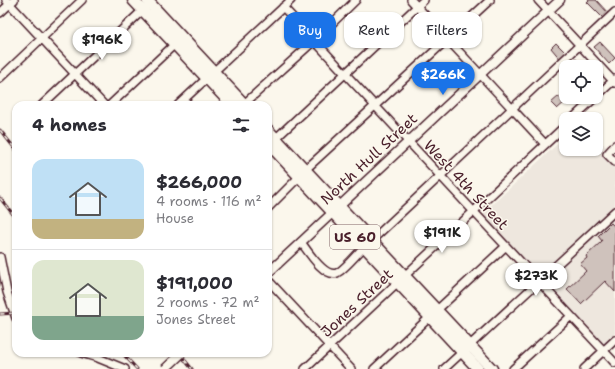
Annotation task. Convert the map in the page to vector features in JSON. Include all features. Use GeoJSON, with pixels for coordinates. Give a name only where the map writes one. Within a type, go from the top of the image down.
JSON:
{"type":"FeatureCollection","features":[{"type":"Feature","properties":{"kind":"highway"},"geometry":{"type":"LineString","coordinates":[[133,0],[146,4],[210,75],[229,101]]}},
{"type":"Feature","properties":{"kind":"highway"},"geometry":{"type":"LineString","coordinates":[[146,4],[175,44],[241,101]]}},
{"type":"Feature","properties":{"kind":"highway","name":"US 60"},"geometry":{"type":"LineString","coordinates":[[272,145],[302,173],[466,349],[492,369]]}},
{"type":"Feature","properties":{"kind":"highway","name":"US 60"},"geometry":{"type":"LineString","coordinates":[[466,349],[478,369]]}},
{"type":"Feature","properties":{"kind":"main road","name":"North Hull Street"},"geometry":{"type":"LineString","coordinates":[[272,269],[560,0]]}},
{"type":"Feature","properties":{"kind":"main road"},"geometry":{"type":"LineString","coordinates":[[165,369],[178,357]]}},
{"type":"Feature","properties":{"kind":"street"},"geometry":{"type":"LineString","coordinates":[[0,78],[82,0]]}},
{"type":"Feature","properties":{"kind":"street"},"geometry":{"type":"LineString","coordinates":[[182,101],[290,0]]}},
{"type":"Feature","properties":{"kind":"street"},"geometry":{"type":"LineString","coordinates":[[336,20],[356,0]]}},
{"type":"Feature","properties":{"kind":"street"},"geometry":{"type":"LineString","coordinates":[[411,0],[423,12]]}},
{"type":"Feature","properties":{"kind":"street"},"geometry":{"type":"LineString","coordinates":[[272,141],[424,0]]}},
{"type":"Feature","properties":{"kind":"street"},"geometry":{"type":"LineString","coordinates":[[477,12],[490,0]]}},
{"type":"Feature","properties":{"kind":"street"},"geometry":{"type":"LineString","coordinates":[[538,0],[614,81],[580,112]]}},
{"type":"Feature","properties":{"kind":"street"},"geometry":{"type":"LineString","coordinates":[[0,13],[10,1],[100,101]]}},
{"type":"Feature","properties":{"kind":"street"},"geometry":{"type":"LineString","coordinates":[[46,101],[146,4]]}},
{"type":"Feature","properties":{"kind":"street","name":"West 4th Street"},"geometry":{"type":"LineString","coordinates":[[282,8],[286,12]]}},
{"type":"Feature","properties":{"kind":"street"},"geometry":{"type":"LineString","coordinates":[[301,242],[324,270],[331,273],[337,273],[615,12]]}},
{"type":"Feature","properties":{"kind":"street"},"geometry":{"type":"LineString","coordinates":[[114,101],[175,44]]}},
{"type":"Feature","properties":{"kind":"street"},"geometry":{"type":"LineString","coordinates":[[248,101],[306,48]]}},
{"type":"Feature","properties":{"kind":"street","name":"West 4th Street"},"geometry":{"type":"LineString","coordinates":[[321,48],[615,363]]}},
{"type":"Feature","properties":{"kind":"street"},"geometry":{"type":"LineString","coordinates":[[272,201],[438,48]]}},
{"type":"Feature","properties":{"kind":"street"},"geometry":{"type":"LineString","coordinates":[[456,48],[545,144]]}},
{"type":"Feature","properties":{"kind":"street","name":"Jones Street"},"geometry":{"type":"LineString","coordinates":[[305,369],[559,131]]}},
{"type":"Feature","properties":{"kind":"street"},"geometry":{"type":"LineString","coordinates":[[615,145],[607,154],[615,162]]}},
{"type":"Feature","properties":{"kind":"street"},"geometry":{"type":"LineString","coordinates":[[444,369],[615,211]]}},
{"type":"Feature","properties":{"kind":"street"},"geometry":{"type":"LineString","coordinates":[[374,369],[506,246]]}},
{"type":"Feature","properties":{"kind":"street"},"geometry":{"type":"LineString","coordinates":[[0,257],[7,292],[12,306]]}},
{"type":"Feature","properties":{"kind":"street"},"geometry":{"type":"LineString","coordinates":[[272,284],[351,369]]}},
{"type":"Feature","properties":{"kind":"street"},"geometry":{"type":"LineString","coordinates":[[513,369],[571,316]]}},
{"type":"Feature","properties":{"kind":"street"},"geometry":{"type":"LineString","coordinates":[[584,369],[615,340]]}},
{"type":"Feature","properties":{"kind":"street"},"geometry":{"type":"LineString","coordinates":[[95,357],[125,369]]}},
{"type":"Feature","properties":{"kind":"shaded area"},"geometry":{"type":"Polygon","coordinates":[[[559,142],[559,156],[603,156],[603,144],[607,148],[604,152],[615,164],[615,334],[604,345],[482,214],[559,142]]]}},
{"type":"Feature","properties":{"kind":"building"},"geometry":{"type":"Polygon","coordinates":[[[589,0],[596,0],[609,14],[604,19],[587,2],[589,0]]]}},
{"type":"Feature","properties":{"kind":"building"},"geometry":{"type":"Polygon","coordinates":[[[600,42],[615,58],[609,64],[594,47],[600,42]]]}},
{"type":"Feature","properties":{"kind":"building"},"geometry":{"type":"Polygon","coordinates":[[[556,43],[567,54],[561,60],[551,48],[556,43]]]}},
{"type":"Feature","properties":{"kind":"building"},"geometry":{"type":"Polygon","coordinates":[[[559,96],[559,104],[563,104],[557,109],[551,103],[559,96]]]}},
{"type":"Feature","properties":{"kind":"building"},"geometry":{"type":"Polygon","coordinates":[[[611,223],[615,227],[615,292],[605,281],[581,304],[567,289],[586,271],[580,264],[602,241],[598,236],[611,223]]]}},
{"type":"Feature","properties":{"kind":"railway"},"geometry":{"type":"LineString","coordinates":[[0,130],[12,145]]}},
{"type":"Feature","properties":{"kind":"railway"},"geometry":{"type":"LineString","coordinates":[[0,198],[12,213]]}},
{"type":"Feature","properties":{"kind":"railway"},"geometry":{"type":"LineString","coordinates":[[0,314],[12,313]]}},
{"type":"Feature","properties":{"kind":"railway"},"geometry":{"type":"LineString","coordinates":[[126,357],[137,369]]}},
{"type":"Feature","properties":{"kind":"railway"},"geometry":{"type":"LineString","coordinates":[[182,357],[192,369]]}}]}
